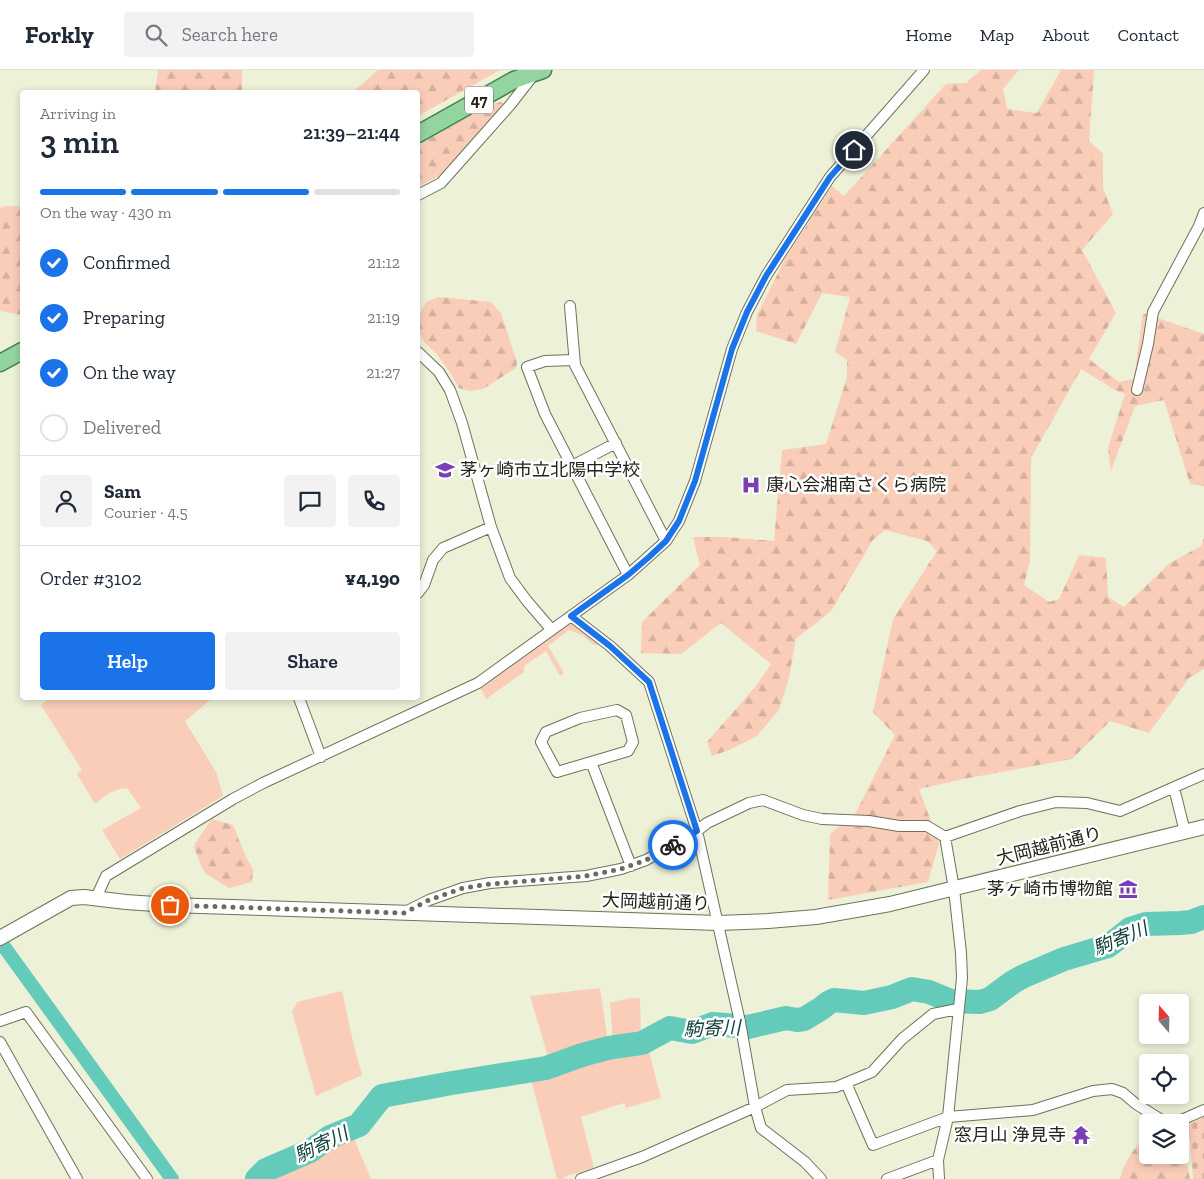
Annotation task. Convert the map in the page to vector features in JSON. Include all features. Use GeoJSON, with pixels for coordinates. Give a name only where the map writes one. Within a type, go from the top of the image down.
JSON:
{"type":"FeatureCollection","features":[{"type":"Feature","properties":{"kind":"main road","name":"47"},"geometry":{"type":"LineString","coordinates":[[420,133],[514,80],[540,71]]}},
{"type":"Feature","properties":{"kind":"main road"},"geometry":{"type":"LineString","coordinates":[[0,363],[20,352]]}},
{"type":"Feature","properties":{"kind":"street"},"geometry":{"type":"LineString","coordinates":[[96,898],[106,876],[232,799],[478,683],[628,575],[666,541],[679,521],[695,481],[732,349],[747,312],[766,276],[830,177],[924,70]]}},
{"type":"Feature","properties":{"kind":"street"},"geometry":{"type":"LineString","coordinates":[[420,194],[441,183],[540,71]]}},
{"type":"Feature","properties":{"kind":"street"},"geometry":{"type":"LineString","coordinates":[[1138,390],[1153,312],[1199,226],[1204,213]]}},
{"type":"Feature","properties":{"kind":"street"},"geometry":{"type":"LineString","coordinates":[[570,306],[575,365],[666,541]]}},
{"type":"Feature","properties":{"kind":"street"},"geometry":{"type":"LineString","coordinates":[[420,354],[439,372],[450,390],[462,423],[492,527],[510,578],[551,629]]}},
{"type":"Feature","properties":{"kind":"street"},"geometry":{"type":"LineString","coordinates":[[574,360],[545,360],[527,367],[545,414],[628,575]]}},
{"type":"Feature","properties":{"kind":"street"},"geometry":{"type":"LineString","coordinates":[[572,466],[616,443]]}},
{"type":"Feature","properties":{"kind":"street"},"geometry":{"type":"LineString","coordinates":[[420,590],[424,585],[433,560],[443,548],[492,527]]}},
{"type":"Feature","properties":{"kind":"street"},"geometry":{"type":"LineString","coordinates":[[571,616],[610,646],[649,682],[697,831],[740,1022],[755,1107],[761,1128],[805,1162],[821,1179]]}},
{"type":"Feature","properties":{"kind":"street"},"geometry":{"type":"LineString","coordinates":[[299,700],[321,757]]}},
{"type":"Feature","properties":{"kind":"street"},"geometry":{"type":"LineString","coordinates":[[617,710],[626,715],[633,742],[628,751],[591,762],[557,772],[541,742],[546,732],[580,718],[617,710]]}},
{"type":"Feature","properties":{"kind":"street"},"geometry":{"type":"LineString","coordinates":[[591,762],[631,866]]}},
{"type":"Feature","properties":{"kind":"street"},"geometry":{"type":"LineString","coordinates":[[404,913],[429,900],[463,888],[586,876],[631,866],[646,860],[697,831],[707,823],[749,803],[764,800],[803,815],[869,821],[899,826],[927,826],[945,836],[1020,810],[1056,802],[1087,802],[1120,811],[1204,774]]}},
{"type":"Feature","properties":{"kind":"street"},"geometry":{"type":"LineString","coordinates":[[1174,788],[1185,832]]}},
{"type":"Feature","properties":{"kind":"street","name":"大岡越前通り"},"geometry":{"type":"LineString","coordinates":[[2,937],[71,898],[84,897],[170,905],[718,923],[816,917],[890,904],[1204,827]]}},
{"type":"Feature","properties":{"kind":"street"},"geometry":{"type":"LineString","coordinates":[[939,1179],[938,1160],[948,1117],[962,978],[954,889],[945,836]]}},
{"type":"Feature","properties":{"kind":"street"},"geometry":{"type":"LineString","coordinates":[[581,1179],[642,1157],[755,1107],[787,1090],[836,1087],[872,1072],[902,1039],[933,1014],[959,1004]]}},
{"type":"Feature","properties":{"kind":"street"},"geometry":{"type":"LineString","coordinates":[[0,1021],[26,1012],[147,1179]]}},
{"type":"Feature","properties":{"kind":"street"},"geometry":{"type":"LineString","coordinates":[[0,1042],[77,1179]]}},
{"type":"Feature","properties":{"kind":"street"},"geometry":{"type":"LineString","coordinates":[[846,1083],[874,1144],[948,1117],[1033,1110],[1093,1091],[1112,1089],[1123,1093],[1136,1104],[1165,1122],[1177,1122],[1204,1110]]}},
{"type":"Feature","properties":{"kind":"street"},"geometry":{"type":"LineString","coordinates":[[887,1179],[938,1160]]}},
{"type":"Feature","properties":{"kind":"green space"},"geometry":{"type":"Polygon","coordinates":[[[158,70],[242,70],[242,90],[155,90],[158,70]]]}},
{"type":"Feature","properties":{"kind":"green space"},"geometry":{"type":"Polygon","coordinates":[[[378,70],[500,70],[420,115],[420,90],[355,90],[378,70]]]}},
{"type":"Feature","properties":{"kind":"green space"},"geometry":{"type":"Polygon","coordinates":[[[981,70],[1019,70],[1003,89],[1007,109],[1037,113],[1061,70],[1094,70],[1089,141],[1103,154],[1103,188],[1113,214],[1082,250],[1116,313],[1089,359],[1119,382],[1134,379],[1143,313],[1204,334],[1204,486],[1190,484],[1164,400],[1135,406],[1111,471],[1108,448],[1125,394],[1081,369],[1031,458],[1030,561],[1024,585],[1049,602],[1059,599],[1079,555],[1106,558],[1108,597],[1124,607],[1170,563],[1201,546],[1204,538],[1204,669],[1189,678],[1149,733],[1110,721],[1072,759],[919,789],[939,843],[928,882],[828,900],[830,834],[856,812],[895,735],[873,712],[893,619],[937,551],[927,541],[885,530],[873,540],[831,611],[796,639],[788,682],[779,710],[757,736],[712,756],[707,742],[756,686],[771,664],[721,623],[681,654],[641,653],[642,622],[700,565],[693,537],[725,537],[774,541],[782,450],[826,444],[847,377],[847,360],[835,352],[850,297],[822,293],[796,344],[756,331],[757,315],[785,259],[832,186],[844,196],[946,84],[966,83],[981,70]]]}},
{"type":"Feature","properties":{"kind":"green space"},"geometry":{"type":"Polygon","coordinates":[[[501,102],[505,106],[444,173],[420,186],[420,144],[493,103],[501,102]]]}},
{"type":"Feature","properties":{"kind":"green space"},"geometry":{"type":"Polygon","coordinates":[[[20,206],[20,315],[0,311],[0,208],[20,206]]]}},
{"type":"Feature","properties":{"kind":"green space"},"geometry":{"type":"Polygon","coordinates":[[[439,297],[491,302],[501,313],[517,362],[516,368],[483,389],[469,391],[459,388],[447,368],[435,352],[425,343],[420,334],[420,313],[426,302],[439,297]]]}},
{"type":"Feature","properties":{"kind":"green space"},"geometry":{"type":"Polygon","coordinates":[[[571,623],[576,624],[598,643],[597,645],[594,645],[582,635],[569,630],[548,646],[564,673],[560,676],[546,651],[524,666],[524,672],[486,699],[480,687],[571,623]]]}},
{"type":"Feature","properties":{"kind":"green space"},"geometry":{"type":"Polygon","coordinates":[[[47,700],[210,700],[185,721],[216,772],[223,796],[120,859],[102,830],[141,808],[127,788],[110,793],[95,804],[77,774],[82,770],[41,705],[47,700]]]}},
{"type":"Feature","properties":{"kind":"green space"},"geometry":{"type":"Polygon","coordinates":[[[212,819],[233,825],[253,869],[252,882],[229,888],[205,873],[194,847],[212,819]]]}},
{"type":"Feature","properties":{"kind":"green space"},"geometry":{"type":"Polygon","coordinates":[[[600,988],[608,1042],[578,1049],[549,1060],[530,996],[600,988]]]}},
{"type":"Feature","properties":{"kind":"green space"},"geometry":{"type":"Polygon","coordinates":[[[342,991],[362,1075],[316,1096],[292,1012],[297,1002],[342,991]]]}},
{"type":"Feature","properties":{"kind":"green space"},"geometry":{"type":"Polygon","coordinates":[[[630,998],[640,998],[641,1038],[613,1042],[610,1003],[630,998]]]}},
{"type":"Feature","properties":{"kind":"green space"},"geometry":{"type":"Polygon","coordinates":[[[648,1048],[661,1098],[626,1108],[624,1103],[581,1117],[594,1168],[557,1179],[531,1079],[547,1076],[585,1061],[648,1048]]]}},
{"type":"Feature","properties":{"kind":"green space"},"geometry":{"type":"Polygon","coordinates":[[[1204,1117],[1204,1179],[1193,1179],[1189,1124],[1204,1117]]]}},
{"type":"Feature","properties":{"kind":"green space"},"geometry":{"type":"Polygon","coordinates":[[[352,1134],[371,1179],[269,1179],[267,1176],[314,1155],[333,1142],[352,1134]]]}},
{"type":"Feature","properties":{"kind":"green space"},"geometry":{"type":"Polygon","coordinates":[[[1138,1146],[1139,1164],[1187,1164],[1190,1179],[1120,1179],[1130,1156],[1138,1146]]]}},
{"type":"Feature","properties":{"kind":"waterway","name":"駒寄川"},"geometry":{"type":"LineString","coordinates":[[257,1179],[266,1170],[310,1151],[330,1137],[359,1125],[382,1096],[546,1068],[608,1048],[642,1043],[670,1028],[692,1032],[713,1024],[748,1027],[786,1018],[804,1019],[834,1000],[864,1003],[892,997],[912,989],[929,992],[951,1001],[980,1002],[990,999],[1024,976],[1064,959],[1108,946],[1130,929],[1146,924],[1191,922],[1204,917]]}},
{"type":"Feature","properties":{"kind":"waterway"},"geometry":{"type":"LineString","coordinates":[[0,941],[172,1179]]}},
{"type":"Feature","properties":{"kind":"way so far"},"geometry":{"type":"LineString","coordinates":[[170,905],[404,913],[429,900],[463,888],[586,876],[621,869],[646,860],[673,845]]}},
{"type":"Feature","properties":{"kind":"place","name":"茅ヶ崎市立北陽中学校"},"geometry":{"type":"Point","coordinates":[445,470]}},
{"type":"Feature","properties":{"kind":"place","name":"康心会湘南さくら病院"},"geometry":{"type":"Point","coordinates":[751,485]}},
{"type":"Feature","properties":{"kind":"place","name":"茅ヶ崎市博物館"},"geometry":{"type":"Point","coordinates":[1128,889]}},
{"type":"Feature","properties":{"kind":"place","name":"窓月山 浄見寺"},"geometry":{"type":"Point","coordinates":[1081,1135]}},
{"type":"Feature","properties":{"kind":"route"},"geometry":{"type":"LineString","coordinates":[[673,845],[697,831],[649,682],[610,646],[571,616],[628,575],[649,557],[666,541],[679,521],[695,481],[732,349],[747,312],[766,276],[830,177],[854,150]]}}]}
